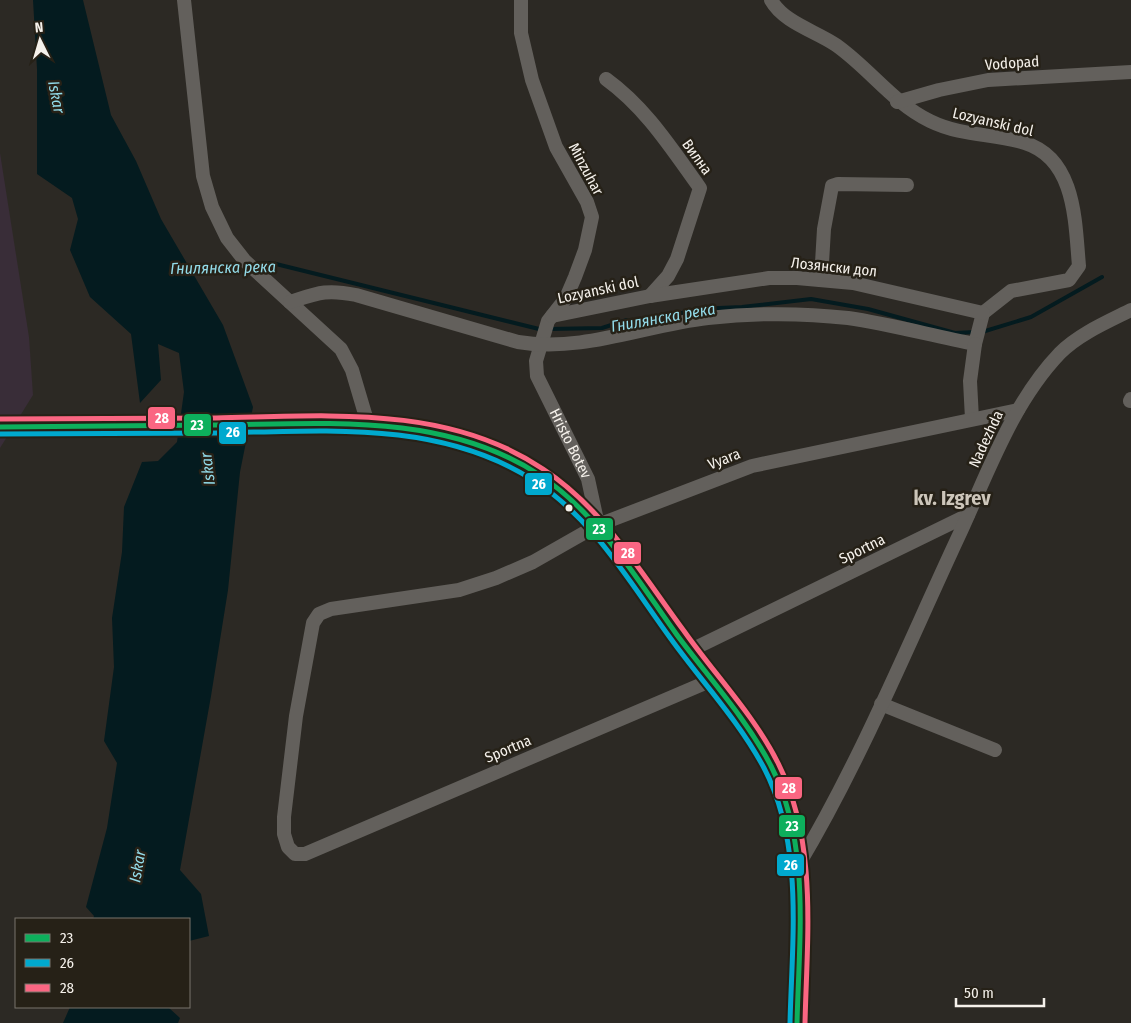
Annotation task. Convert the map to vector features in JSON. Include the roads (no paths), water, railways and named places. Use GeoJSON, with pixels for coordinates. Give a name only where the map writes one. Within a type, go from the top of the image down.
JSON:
{"type":"FeatureCollection","features":[{"type":"Feature","properties":{"kind":"street"},"geometry":{"type":"LineString","coordinates":[[184,0],[203,176],[212,207],[227,238],[244,261],[341,349],[352,370],[368,424]]}},
{"type":"Feature","properties":{"kind":"street","name":"Minzuhar"},"geometry":{"type":"LineString","coordinates":[[521,0],[521,33],[532,80],[556,147],[587,202],[592,217],[585,250],[575,277],[566,298],[550,318],[541,342]]}},
{"type":"Feature","properties":{"kind":"street","name":"Lozyanski dol"},"geometry":{"type":"LineString","coordinates":[[771,0],[793,21],[825,38],[859,62],[897,102],[929,121],[956,132],[1025,143],[1051,156],[1065,179],[1074,211],[1079,266],[1070,280],[1011,291],[981,318]]}},
{"type":"Feature","properties":{"kind":"street","name":"Vodopad"},"geometry":{"type":"LineString","coordinates":[[897,102],[939,90],[988,80],[1131,72]]}},
{"type":"Feature","properties":{"kind":"street","name":"Вилна"},"geometry":{"type":"LineString","coordinates":[[606,79],[624,92],[644,112],[700,188],[677,259],[668,276],[650,296]]}},
{"type":"Feature","properties":{"kind":"street"},"geometry":{"type":"LineString","coordinates":[[821,280],[824,229],[832,186],[838,184],[907,185]]}},
{"type":"Feature","properties":{"kind":"street","name":"Лозянски дол"},"geometry":{"type":"LineString","coordinates":[[650,296],[769,278],[821,280],[863,285],[981,318]]}},
{"type":"Feature","properties":{"kind":"street"},"geometry":{"type":"LineString","coordinates":[[290,302],[321,292],[333,291],[518,342],[590,340],[708,318],[770,315],[816,315],[850,319],[975,341]]}},
{"type":"Feature","properties":{"kind":"street","name":"Lozyanski dol"},"geometry":{"type":"LineString","coordinates":[[550,318],[650,296]]}},
{"type":"Feature","properties":{"kind":"street","name":"Nadezhda"},"geometry":{"type":"LineString","coordinates":[[799,864],[823,824],[881,704],[1018,410],[1061,353],[1082,337],[1131,310]]}},
{"type":"Feature","properties":{"kind":"street"},"geometry":{"type":"LineString","coordinates":[[972,419],[970,381],[975,341],[981,318]]}},
{"type":"Feature","properties":{"kind":"street","name":"Hristo Botev"},"geometry":{"type":"LineString","coordinates":[[541,342],[536,362],[537,376],[588,479],[598,525],[748,730],[778,782],[790,815],[799,864],[797,1023]]}},
{"type":"Feature","properties":{"kind":"street","name":"Vyara"},"geometry":{"type":"LineString","coordinates":[[460,590],[496,578],[533,562],[598,525],[752,466],[1018,410]]}},
{"type":"Feature","properties":{"kind":"street"},"geometry":{"type":"LineString","coordinates":[[0,427],[343,424],[409,426],[448,434],[484,445],[517,461],[541,475],[598,525]]}},
{"type":"Feature","properties":{"kind":"street","name":"Sportna"},"geometry":{"type":"LineString","coordinates":[[689,651],[968,515]]}},
{"type":"Feature","properties":{"kind":"street","name":"Sportna"},"geometry":{"type":"LineString","coordinates":[[460,590],[331,609],[319,614],[313,623],[295,725],[284,826],[288,847],[295,854],[305,854],[317,849],[712,680]]}},
{"type":"Feature","properties":{"kind":"street"},"geometry":{"type":"LineString","coordinates":[[881,704],[995,750]]}},
{"type":"Feature","properties":{"kind":"water","name":"Iskar"},"geometry":{"type":"Polygon","coordinates":[[[33,0],[83,0],[111,115],[136,161],[161,219],[223,325],[253,407],[240,472],[228,590],[180,870],[201,894],[209,936],[190,941],[190,918],[93,918],[94,916],[86,907],[107,828],[117,763],[104,741],[114,667],[112,618],[122,552],[124,507],[142,462],[158,461],[177,442],[184,392],[179,353],[158,344],[161,380],[140,403],[131,334],[90,297],[70,250],[78,219],[72,198],[37,174],[37,69],[33,0]]]}},
{"type":"Feature","properties":{"kind":"water"},"geometry":{"type":"Polygon","coordinates":[[[70,1008],[169,1008],[180,1018],[178,1023],[63,1023],[70,1008]]]}},
{"type":"Feature","properties":{"kind":"waterway","name":"Гнилянска река"},"geometry":{"type":"LineString","coordinates":[[253,264],[272,263],[543,330]]}},
{"type":"Feature","properties":{"kind":"waterway","name":"Гнилянска река"},"geometry":{"type":"LineString","coordinates":[[186,267],[243,264]]}},
{"type":"Feature","properties":{"kind":"waterway","name":"Гнилянска река"},"geometry":{"type":"LineString","coordinates":[[982,332],[1031,317],[1102,277]]}},
{"type":"Feature","properties":{"kind":"waterway","name":"Гнилянска река"},"geometry":{"type":"LineString","coordinates":[[550,329],[602,328],[627,320],[645,323],[697,309],[742,307],[811,299],[868,309],[955,333],[975,332]]}},
{"type":"Feature","properties":{"kind":"district","name":"kv. Izgrev"},"geometry":{"type":"Point","coordinates":[952,498]}}]}
